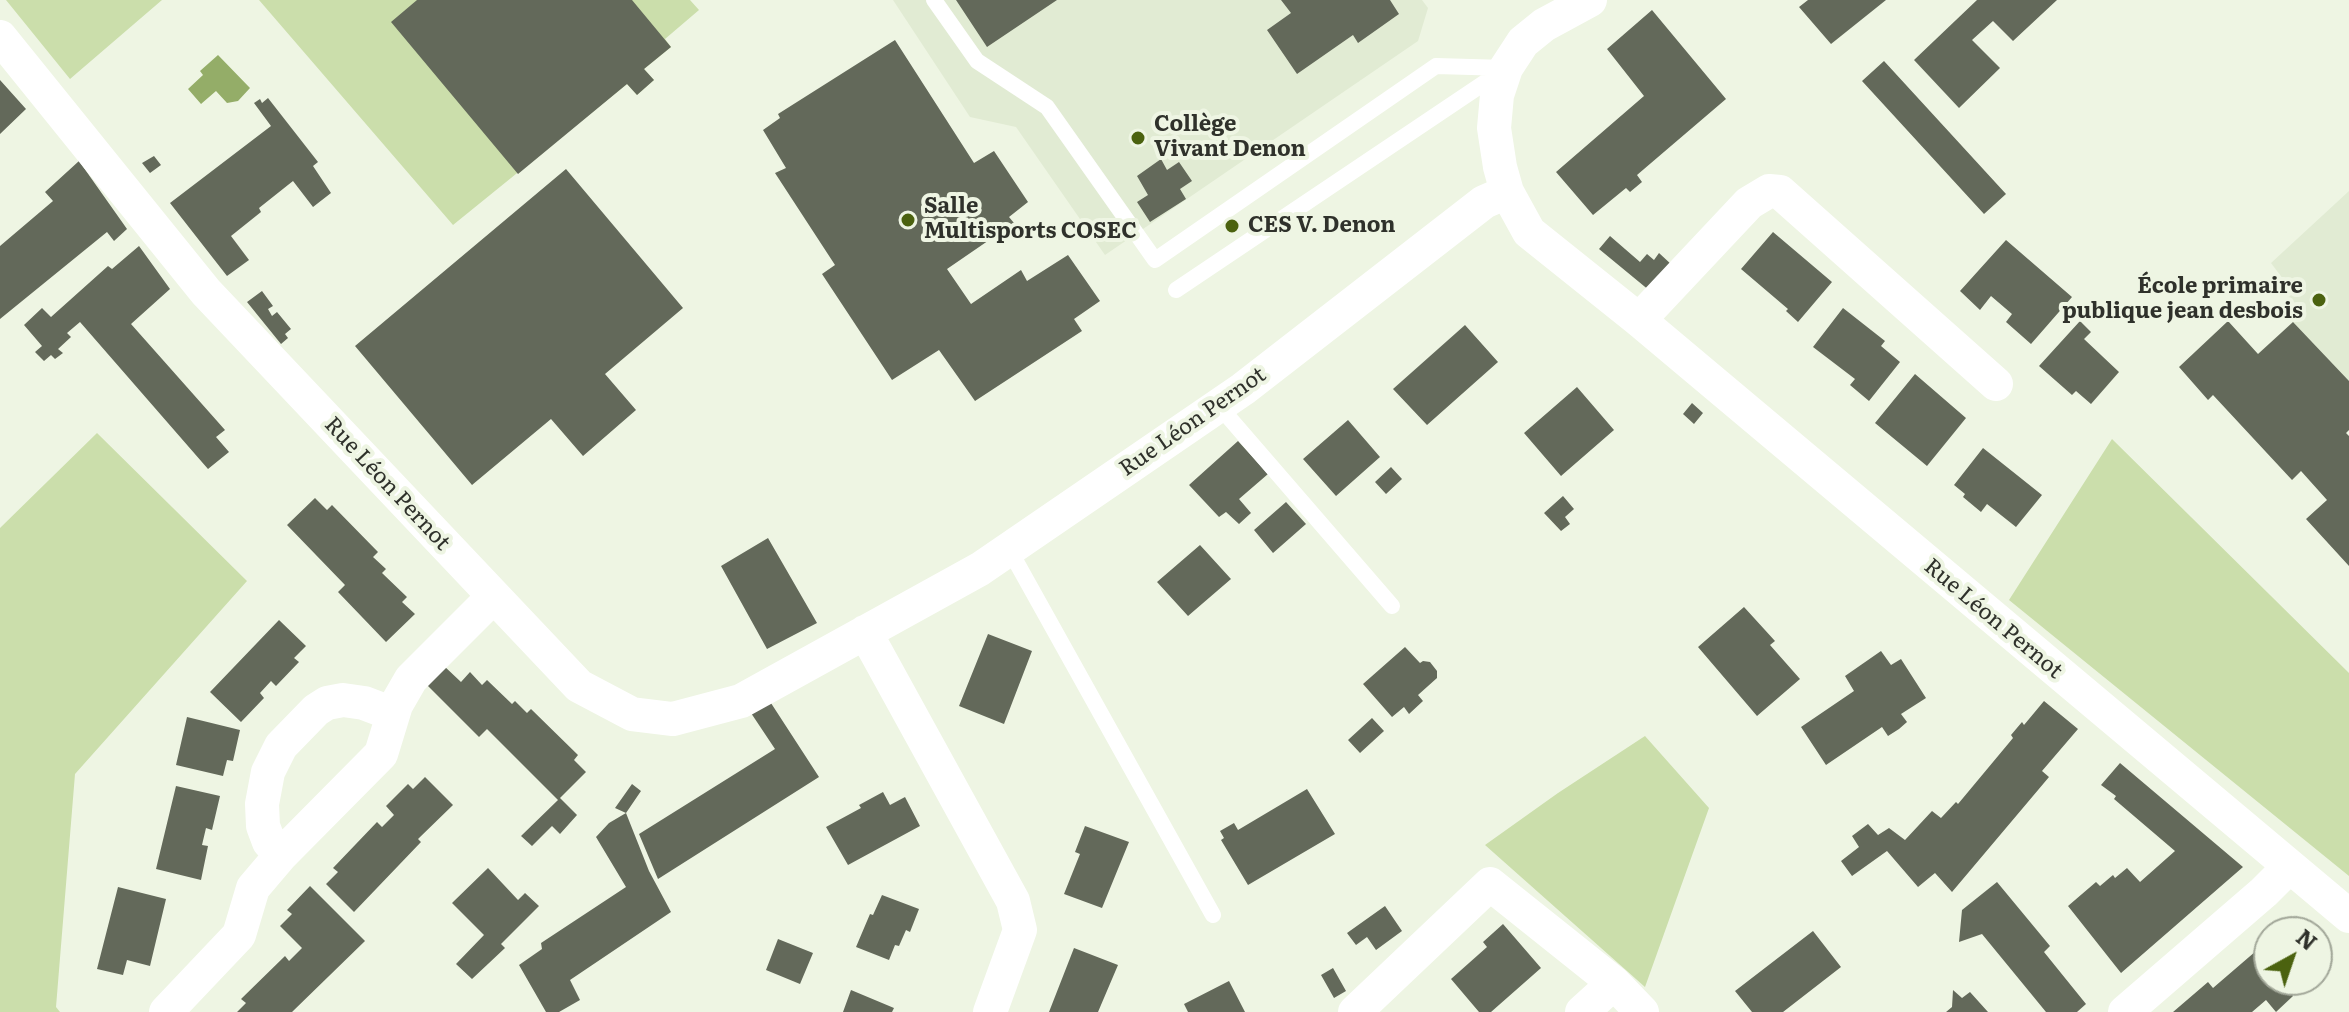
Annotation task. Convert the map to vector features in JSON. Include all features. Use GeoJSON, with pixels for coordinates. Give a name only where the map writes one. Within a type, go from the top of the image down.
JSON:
{"type":"FeatureCollection","features":[{"type":"Feature","properties":{"kind":"street"},"geometry":{"type":"LineString","coordinates":[[1504,180],[1494,128],[1497,95],[1506,68],[1523,42],[1544,25],[1590,0]]}},
{"type":"Feature","properties":{"kind":"street","name":"Rue Léon Pernot"},"geometry":{"type":"LineString","coordinates":[[0,37],[206,292],[579,686],[632,714],[673,719],[741,701],[980,569],[1219,406],[1484,202],[1504,180],[1529,232],[1639,320],[2349,916]]}},
{"type":"Feature","properties":{"kind":"street"},"geometry":{"type":"LineString","coordinates":[[1639,320],[1749,203],[1769,191],[1780,192],[1996,384]]}},
{"type":"Feature","properties":{"kind":"street"},"geometry":{"type":"LineString","coordinates":[[166,1012],[239,935],[253,888],[281,855],[381,754],[393,714],[411,679],[493,597]]}},
{"type":"Feature","properties":{"kind":"street"},"geometry":{"type":"LineString","coordinates":[[865,632],[1013,901],[1020,930],[990,1012]]}},
{"type":"Feature","properties":{"kind":"street"},"geometry":{"type":"LineString","coordinates":[[281,855],[269,842],[263,826],[262,804],[268,772],[281,746],[307,718],[327,703],[343,700],[364,703],[393,714]]}},
{"type":"Feature","properties":{"kind":"street"},"geometry":{"type":"LineString","coordinates":[[2125,1012],[2289,867]]}},
{"type":"Feature","properties":{"kind":"street"},"geometry":{"type":"LineString","coordinates":[[1355,1012],[1490,884],[1614,983],[1642,1012]]}},
{"type":"Feature","properties":{"kind":"street"},"geometry":{"type":"LineString","coordinates":[[1582,1012],[1614,983]]}},
{"type":"Feature","properties":{"kind":"lane"},"geometry":{"type":"LineString","coordinates":[[934,0],[977,61],[1047,107],[1155,260],[1436,66],[1506,68]]}},
{"type":"Feature","properties":{"kind":"lane"},"geometry":{"type":"LineString","coordinates":[[1176,290],[1506,68]]}},
{"type":"Feature","properties":{"kind":"lane"},"geometry":{"type":"LineString","coordinates":[[1219,406],[1392,606]]}},
{"type":"Feature","properties":{"kind":"lane"},"geometry":{"type":"LineString","coordinates":[[1009,549],[1213,915]]}},
{"type":"Feature","properties":{"kind":"shaded area"},"geometry":{"type":"Polygon","coordinates":[[[6,0],[162,0],[70,79],[6,0]]]}},
{"type":"Feature","properties":{"kind":"shaded area"},"geometry":{"type":"Polygon","coordinates":[[[259,0],[690,0],[699,10],[665,39],[671,47],[644,69],[654,80],[637,95],[627,84],[453,225],[259,0]]]}},
{"type":"Feature","properties":{"kind":"shaded area","name":"Collège Vivant Denon"},"geometry":{"type":"Polygon","coordinates":[[[893,0],[1422,0],[1428,8],[1418,41],[1105,255],[1016,127],[970,117],[893,0]]]}},
{"type":"Feature","properties":{"kind":"shaded area"},"geometry":{"type":"Polygon","coordinates":[[[218,55],[250,88],[238,101],[227,103],[216,91],[201,104],[188,89],[203,75],[200,71],[218,55]]]}},
{"type":"Feature","properties":{"kind":"shaded area","name":"École primaire publique jean desbois"},"geometry":{"type":"Polygon","coordinates":[[[2349,191],[2349,381],[2293,322],[2283,279],[2271,263],[2349,191]]]}},
{"type":"Feature","properties":{"kind":"shaded area"},"geometry":{"type":"Polygon","coordinates":[[[97,433],[247,581],[75,774],[56,1007],[60,1012],[0,1012],[0,528],[97,433]]]}},
{"type":"Feature","properties":{"kind":"shaded area"},"geometry":{"type":"Polygon","coordinates":[[[2112,439],[2349,673],[2349,876],[2009,600],[2112,439]]]}},
{"type":"Feature","properties":{"kind":"shaded area"},"geometry":{"type":"Polygon","coordinates":[[[1645,736],[1709,808],[1645,987],[1485,845],[1645,736]]]}},
{"type":"Feature","properties":{"kind":"building"},"geometry":{"type":"Polygon","coordinates":[[[417,0],[632,0],[671,47],[644,69],[654,80],[637,95],[627,84],[518,174],[391,22],[417,0]]]}},
{"type":"Feature","properties":{"kind":"building"},"geometry":{"type":"Polygon","coordinates":[[[956,0],[1057,0],[987,47],[956,0]]]}},
{"type":"Feature","properties":{"kind":"building"},"geometry":{"type":"Polygon","coordinates":[[[1281,0],[1390,0],[1399,14],[1358,43],[1353,35],[1297,74],[1267,30],[1291,13],[1281,0]]]}},
{"type":"Feature","properties":{"kind":"building"},"geometry":{"type":"Polygon","coordinates":[[[1808,0],[1886,0],[1831,44],[1799,7],[1808,0]]]}},
{"type":"Feature","properties":{"kind":"building"},"geometry":{"type":"Polygon","coordinates":[[[1977,0],[2057,0],[2013,41],[1993,21],[1972,40],[2000,68],[1959,108],[1914,60],[1977,0]]]}},
{"type":"Feature","properties":{"kind":"building"},"geometry":{"type":"Polygon","coordinates":[[[1652,10],[1726,99],[1637,175],[1642,182],[1630,192],[1626,188],[1593,215],[1556,172],[1644,96],[1607,49],[1652,10]]]}},
{"type":"Feature","properties":{"kind":"building","name":"Salle Multisports COSEC"},"geometry":{"type":"Polygon","coordinates":[[[895,40],[974,163],[994,151],[1028,202],[1009,217],[1014,223],[947,269],[971,304],[1021,270],[1027,281],[1068,255],[1100,301],[1074,319],[1082,331],[975,401],[939,350],[892,380],[822,274],[835,265],[775,173],[786,168],[763,130],[780,118],[778,114],[895,40]]]}},
{"type":"Feature","properties":{"kind":"building"},"geometry":{"type":"Polygon","coordinates":[[[1884,61],[2006,194],[1984,214],[1862,81],[1884,61]]]}},
{"type":"Feature","properties":{"kind":"building"},"geometry":{"type":"Polygon","coordinates":[[[0,80],[26,109],[0,134],[0,80]]]}},
{"type":"Feature","properties":{"kind":"building"},"geometry":{"type":"Polygon","coordinates":[[[268,98],[318,162],[313,166],[331,193],[313,207],[293,181],[259,208],[261,212],[231,236],[249,260],[227,276],[170,203],[271,126],[254,103],[260,99],[262,103],[268,98]]]}},
{"type":"Feature","properties":{"kind":"building"},"geometry":{"type":"Polygon","coordinates":[[[154,156],[161,165],[150,173],[142,163],[154,156]]]}},
{"type":"Feature","properties":{"kind":"building"},"geometry":{"type":"Polygon","coordinates":[[[1161,159],[1167,170],[1179,162],[1192,181],[1180,189],[1186,199],[1150,222],[1137,202],[1148,195],[1137,176],[1161,159]]]}},
{"type":"Feature","properties":{"kind":"building"},"geometry":{"type":"Polygon","coordinates":[[[79,161],[127,229],[114,241],[107,232],[0,319],[0,246],[53,201],[45,192],[79,161]]]}},
{"type":"Feature","properties":{"kind":"building"},"geometry":{"type":"Polygon","coordinates":[[[566,169],[683,308],[605,374],[636,410],[583,456],[551,419],[472,485],[355,346],[566,169]]]}},
{"type":"Feature","properties":{"kind":"building"},"geometry":{"type":"Polygon","coordinates":[[[1773,232],[1832,282],[1798,322],[1786,311],[1788,309],[1741,269],[1773,232]]]}},
{"type":"Feature","properties":{"kind":"building"},"geometry":{"type":"Polygon","coordinates":[[[1610,236],[1640,262],[1647,254],[1654,260],[1659,253],[1672,265],[1650,291],[1599,249],[1610,236]]]}},
{"type":"Feature","properties":{"kind":"building"},"geometry":{"type":"Polygon","coordinates":[[[2006,240],[2072,297],[2031,344],[2006,322],[2012,314],[1991,296],[1980,310],[1960,291],[2006,240]]]}},
{"type":"Feature","properties":{"kind":"building"},"geometry":{"type":"Polygon","coordinates":[[[139,246],[170,289],[131,324],[225,430],[216,437],[229,452],[208,469],[80,322],[67,333],[71,337],[58,349],[63,353],[55,359],[51,355],[44,361],[35,352],[42,346],[24,325],[42,308],[51,317],[108,266],[112,269],[139,246]]]}},
{"type":"Feature","properties":{"kind":"building"},"geometry":{"type":"Polygon","coordinates":[[[262,291],[273,306],[268,309],[272,316],[277,312],[291,329],[285,334],[288,338],[281,344],[247,302],[262,291]]]}},
{"type":"Feature","properties":{"kind":"building"},"geometry":{"type":"Polygon","coordinates":[[[1843,308],[1885,341],[1881,346],[1900,362],[1869,401],[1850,385],[1855,379],[1813,347],[1843,308]]]}},
{"type":"Feature","properties":{"kind":"building"},"geometry":{"type":"Polygon","coordinates":[[[2080,321],[2091,332],[2084,339],[2119,372],[2091,404],[2076,391],[2072,395],[2039,366],[2080,321]]]}},
{"type":"Feature","properties":{"kind":"building"},"geometry":{"type":"Polygon","coordinates":[[[2228,321],[2258,354],[2293,322],[2349,381],[2349,430],[2346,433],[2349,436],[2349,566],[2306,519],[2327,500],[2301,471],[2292,480],[2213,395],[2208,400],[2179,367],[2228,321]]]}},
{"type":"Feature","properties":{"kind":"building"},"geometry":{"type":"Polygon","coordinates":[[[1465,325],[1498,362],[1427,425],[1393,389],[1465,325]]]}},
{"type":"Feature","properties":{"kind":"building"},"geometry":{"type":"Polygon","coordinates":[[[1915,374],[1966,418],[1927,466],[1875,423],[1915,374]]]}},
{"type":"Feature","properties":{"kind":"building"},"geometry":{"type":"Polygon","coordinates":[[[1577,387],[1614,430],[1561,476],[1524,433],[1577,387]]]}},
{"type":"Feature","properties":{"kind":"building"},"geometry":{"type":"Polygon","coordinates":[[[1692,403],[1703,413],[1694,424],[1683,414],[1692,403]]]}},
{"type":"Feature","properties":{"kind":"building"},"geometry":{"type":"Polygon","coordinates":[[[1348,420],[1380,457],[1336,496],[1303,459],[1348,420]]]}},
{"type":"Feature","properties":{"kind":"building"},"geometry":{"type":"Polygon","coordinates":[[[1238,441],[1268,474],[1239,499],[1251,513],[1239,524],[1226,512],[1219,517],[1189,485],[1238,441]]]}},
{"type":"Feature","properties":{"kind":"building"},"geometry":{"type":"Polygon","coordinates":[[[1983,448],[2042,495],[2016,527],[1987,504],[1981,512],[1954,485],[1983,448]]]}},
{"type":"Feature","properties":{"kind":"building"},"geometry":{"type":"Polygon","coordinates":[[[1391,467],[1402,479],[1386,494],[1375,482],[1391,467]]]}},
{"type":"Feature","properties":{"kind":"building"},"geometry":{"type":"Polygon","coordinates":[[[1563,496],[1574,509],[1565,517],[1570,524],[1561,531],[1544,513],[1563,496]]]}},
{"type":"Feature","properties":{"kind":"building"},"geometry":{"type":"Polygon","coordinates":[[[315,498],[327,510],[332,505],[378,552],[373,557],[386,569],[382,573],[407,597],[402,602],[415,614],[386,642],[338,592],[345,585],[287,525],[315,498]]]}},
{"type":"Feature","properties":{"kind":"building"},"geometry":{"type":"Polygon","coordinates":[[[1286,502],[1306,524],[1273,553],[1254,530],[1286,502]]]}},
{"type":"Feature","properties":{"kind":"building"},"geometry":{"type":"Polygon","coordinates":[[[768,538],[817,623],[767,649],[721,566],[768,538]]]}},
{"type":"Feature","properties":{"kind":"building"},"geometry":{"type":"Polygon","coordinates":[[[1200,545],[1231,579],[1188,616],[1157,582],[1200,545]]]}},
{"type":"Feature","properties":{"kind":"building"},"geometry":{"type":"Polygon","coordinates":[[[1744,607],[1775,641],[1770,645],[1800,679],[1757,716],[1698,647],[1744,607]]]}},
{"type":"Feature","properties":{"kind":"building"},"geometry":{"type":"Polygon","coordinates":[[[279,620],[306,646],[294,658],[299,662],[276,686],[271,681],[260,693],[264,698],[241,722],[210,692],[279,620]]]}},
{"type":"Feature","properties":{"kind":"building"},"geometry":{"type":"Polygon","coordinates":[[[988,634],[1032,651],[1004,724],[959,706],[988,634]]]}},
{"type":"Feature","properties":{"kind":"building"},"geometry":{"type":"Polygon","coordinates":[[[1405,647],[1420,663],[1430,662],[1437,671],[1437,678],[1418,695],[1423,701],[1409,714],[1404,707],[1392,717],[1363,684],[1405,647]]]}},
{"type":"Feature","properties":{"kind":"building"},"geometry":{"type":"Polygon","coordinates":[[[1881,651],[1891,665],[1901,659],[1926,698],[1901,714],[1907,722],[1899,729],[1888,736],[1882,727],[1826,765],[1801,727],[1854,691],[1845,676],[1881,651]]]}},
{"type":"Feature","properties":{"kind":"building"},"geometry":{"type":"Polygon","coordinates":[[[443,665],[461,682],[470,672],[482,685],[487,680],[512,704],[515,701],[527,713],[531,709],[578,755],[574,760],[586,772],[560,798],[577,815],[560,834],[552,826],[532,846],[521,836],[558,800],[487,729],[479,737],[425,683],[443,665]]]}},
{"type":"Feature","properties":{"kind":"building"},"geometry":{"type":"Polygon","coordinates":[[[769,700],[819,777],[658,879],[639,834],[775,749],[751,713],[769,700]]]}},
{"type":"Feature","properties":{"kind":"building"},"geometry":{"type":"Polygon","coordinates":[[[2044,701],[2078,729],[2042,771],[2049,777],[1952,892],[1935,873],[1918,887],[1887,851],[1852,876],[1841,861],[1859,847],[1852,836],[1868,824],[1878,835],[1889,828],[1905,840],[1932,811],[1941,818],[1956,802],[1958,804],[2013,738],[2011,735],[2044,701]]]}},
{"type":"Feature","properties":{"kind":"building"},"geometry":{"type":"Polygon","coordinates":[[[187,717],[240,730],[233,761],[227,760],[223,776],[176,765],[187,717]]]}},
{"type":"Feature","properties":{"kind":"building"},"geometry":{"type":"Polygon","coordinates":[[[1372,718],[1384,731],[1360,753],[1348,740],[1372,718]]]}},
{"type":"Feature","properties":{"kind":"building"},"geometry":{"type":"Polygon","coordinates":[[[2120,763],[2243,867],[2121,973],[2068,906],[2096,882],[2100,886],[2127,868],[2140,882],[2175,851],[2101,785],[2120,763]]]}},
{"type":"Feature","properties":{"kind":"building"},"geometry":{"type":"Polygon","coordinates":[[[425,777],[453,805],[418,839],[421,842],[354,912],[326,884],[338,872],[333,868],[377,822],[382,827],[394,815],[386,806],[408,784],[413,789],[425,777]]]}},
{"type":"Feature","properties":{"kind":"building"},"geometry":{"type":"Polygon","coordinates":[[[632,784],[641,791],[626,813],[615,808],[632,784]]]}},
{"type":"Feature","properties":{"kind":"building"},"geometry":{"type":"Polygon","coordinates":[[[176,786],[220,796],[212,830],[206,828],[202,845],[208,846],[201,880],[156,869],[176,786]]]}},
{"type":"Feature","properties":{"kind":"building"},"geometry":{"type":"Polygon","coordinates":[[[1307,789],[1335,834],[1248,885],[1221,840],[1224,838],[1220,831],[1234,823],[1238,830],[1307,789]]]}},
{"type":"Feature","properties":{"kind":"building"},"geometry":{"type":"Polygon","coordinates":[[[883,792],[890,805],[905,797],[920,826],[848,865],[826,827],[883,792]]]}},
{"type":"Feature","properties":{"kind":"building"},"geometry":{"type":"Polygon","coordinates":[[[626,813],[649,871],[671,912],[570,980],[580,1000],[559,1012],[546,1012],[519,965],[542,949],[541,943],[626,887],[596,837],[609,823],[626,813]]]}},
{"type":"Feature","properties":{"kind":"building"},"geometry":{"type":"Polygon","coordinates":[[[1085,826],[1129,842],[1102,908],[1064,894],[1080,854],[1075,852],[1085,826]]]}},
{"type":"Feature","properties":{"kind":"building"},"geometry":{"type":"Polygon","coordinates":[[[488,868],[518,900],[525,893],[539,906],[501,944],[505,948],[472,979],[456,964],[484,935],[452,903],[488,868]]]}},
{"type":"Feature","properties":{"kind":"building"},"geometry":{"type":"Polygon","coordinates":[[[1997,882],[2050,946],[2044,952],[2086,1004],[2077,1012],[2046,1012],[1982,934],[1959,942],[1962,910],[1997,882]]]}},
{"type":"Feature","properties":{"kind":"building"},"geometry":{"type":"Polygon","coordinates":[[[310,886],[365,941],[292,1012],[237,1012],[246,1003],[241,999],[285,956],[289,961],[302,948],[280,926],[292,914],[287,910],[310,886]]]}},
{"type":"Feature","properties":{"kind":"building"},"geometry":{"type":"Polygon","coordinates":[[[118,887],[166,899],[150,966],[127,960],[123,975],[97,969],[118,887]]]}},
{"type":"Feature","properties":{"kind":"building"},"geometry":{"type":"Polygon","coordinates":[[[882,895],[919,909],[910,932],[906,930],[889,960],[856,947],[882,895]]]}},
{"type":"Feature","properties":{"kind":"building"},"geometry":{"type":"Polygon","coordinates":[[[1385,906],[1402,931],[1376,950],[1367,937],[1356,945],[1347,933],[1385,906]]]}},
{"type":"Feature","properties":{"kind":"building"},"geometry":{"type":"Polygon","coordinates":[[[1503,924],[1541,968],[1491,1012],[1479,1012],[1451,979],[1487,947],[1483,942],[1503,924]]]}},
{"type":"Feature","properties":{"kind":"building"},"geometry":{"type":"Polygon","coordinates":[[[1813,931],[1841,967],[1783,1012],[1752,1012],[1735,991],[1813,931]]]}},
{"type":"Feature","properties":{"kind":"building"},"geometry":{"type":"Polygon","coordinates":[[[778,939],[813,953],[800,984],[766,970],[778,939]]]}},
{"type":"Feature","properties":{"kind":"building"},"geometry":{"type":"Polygon","coordinates":[[[1074,948],[1118,965],[1098,1012],[1049,1012],[1074,948]]]}},
{"type":"Feature","properties":{"kind":"building"},"geometry":{"type":"Polygon","coordinates":[[[2253,954],[2253,996],[2293,996],[2276,1012],[2266,1000],[2252,1012],[2173,1012],[2208,982],[2213,988],[2253,954]]]}},
{"type":"Feature","properties":{"kind":"building"},"geometry":{"type":"Polygon","coordinates":[[[1333,968],[1346,991],[1334,998],[1321,975],[1333,968]]]}},
{"type":"Feature","properties":{"kind":"building"},"geometry":{"type":"Polygon","coordinates":[[[1229,981],[1245,1012],[1188,1012],[1184,1004],[1229,981]]]}},
{"type":"Feature","properties":{"kind":"building"},"geometry":{"type":"Polygon","coordinates":[[[851,990],[894,1008],[892,1012],[843,1012],[851,990]]]}},
{"type":"Feature","properties":{"kind":"building"},"geometry":{"type":"Polygon","coordinates":[[[1953,990],[1962,998],[1970,992],[1988,1012],[1946,1012],[1952,1007],[1953,990]]]}},
{"type":"Feature","properties":{"kind":"place","name":"Collège Vivant Denon"},"geometry":{"type":"Point","coordinates":[1138,138]}},
{"type":"Feature","properties":{"kind":"place","name":"Salle Multisports COSEC"},"geometry":{"type":"Point","coordinates":[908,220]}},
{"type":"Feature","properties":{"kind":"place","name":"CES V. Denon"},"geometry":{"type":"Point","coordinates":[1232,226]}},
{"type":"Feature","properties":{"kind":"place","name":"École primaire publique jean desbois"},"geometry":{"type":"Point","coordinates":[2319,300]}}]}
